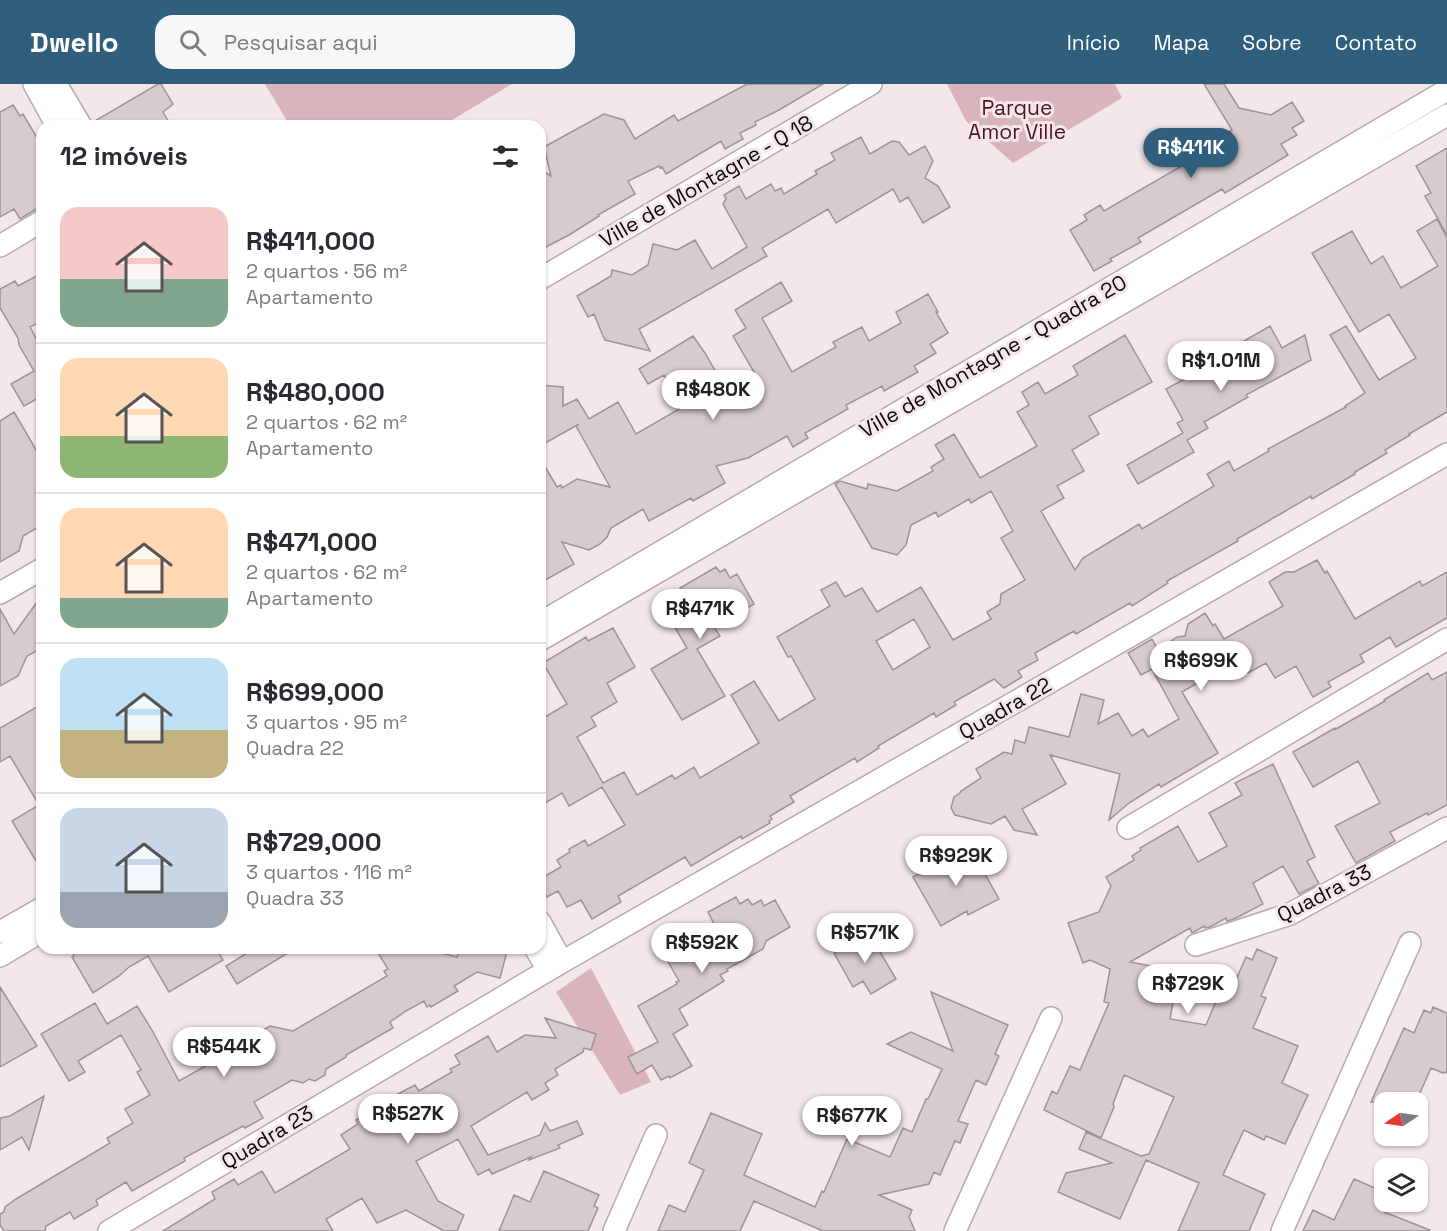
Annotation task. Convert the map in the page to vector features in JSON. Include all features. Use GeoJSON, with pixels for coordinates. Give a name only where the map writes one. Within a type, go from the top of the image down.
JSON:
{"type":"FeatureCollection","features":[{"type":"Feature","properties":{"kind":"street"},"geometry":{"type":"LineString","coordinates":[[34,84],[54,120]]}},
{"type":"Feature","properties":{"kind":"street"},"geometry":{"type":"LineString","coordinates":[[56,84],[77,120]]}},
{"type":"Feature","properties":{"kind":"street","name":"Ville de Montagne - Q 18"},"geometry":{"type":"LineString","coordinates":[[546,275],[871,84]]}},
{"type":"Feature","properties":{"kind":"street","name":"Ville de Montagne - Quadra 20"},"geometry":{"type":"LineString","coordinates":[[546,618],[1447,90]]}},
{"type":"Feature","properties":{"kind":"street","name":"Ville de Montagne - Quadra 20"},"geometry":{"type":"LineString","coordinates":[[546,637],[1447,115]]}},
{"type":"Feature","properties":{"kind":"street"},"geometry":{"type":"LineString","coordinates":[[0,246],[36,225]]}},
{"type":"Feature","properties":{"kind":"street","name":"Quadra 22"},"geometry":{"type":"LineString","coordinates":[[555,966],[1447,454]]}},
{"type":"Feature","properties":{"kind":"street"},"geometry":{"type":"LineString","coordinates":[[0,593],[36,572]]}},
{"type":"Feature","properties":{"kind":"street"},"geometry":{"type":"LineString","coordinates":[[1128,828],[1447,639]]}},
{"type":"Feature","properties":{"kind":"street","name":"Quadra 33"},"geometry":{"type":"LineString","coordinates":[[1196,945],[1290,914],[1447,828]]}},
{"type":"Feature","properties":{"kind":"street"},"geometry":{"type":"LineString","coordinates":[[0,932],[36,912]]}},
{"type":"Feature","properties":{"kind":"street"},"geometry":{"type":"LineString","coordinates":[[0,956],[36,935]]}},
{"type":"Feature","properties":{"kind":"street"},"geometry":{"type":"LineString","coordinates":[[546,940],[555,966]]}},
{"type":"Feature","properties":{"kind":"street"},"geometry":{"type":"LineString","coordinates":[[1282,1231],[1410,943]]}},
{"type":"Feature","properties":{"kind":"street"},"geometry":{"type":"LineString","coordinates":[[542,954],[555,966]]}},
{"type":"Feature","properties":{"kind":"street","name":"Quadra 23"},"geometry":{"type":"LineString","coordinates":[[109,1231],[555,966]]}},
{"type":"Feature","properties":{"kind":"street"},"geometry":{"type":"LineString","coordinates":[[955,1231],[1051,1018]]}},
{"type":"Feature","properties":{"kind":"street"},"geometry":{"type":"LineString","coordinates":[[614,1231],[656,1135]]}},
{"type":"Feature","properties":{"kind":"green space"},"geometry":{"type":"Polygon","coordinates":[[[265,84],[512,84],[452,120],[286,120],[265,84]]]}},
{"type":"Feature","properties":{"kind":"green space","name":"Parque Amor Ville"},"geometry":{"type":"Polygon","coordinates":[[[947,84],[1115,84],[1122,98],[1013,163],[966,121],[947,84]]]}},
{"type":"Feature","properties":{"kind":"green space"},"geometry":{"type":"Polygon","coordinates":[[[591,968],[651,1082],[620,1095],[556,992],[591,968]]]}},
{"type":"Feature","properties":{"kind":"building"},"geometry":{"type":"Polygon","coordinates":[[[158,84],[161,84],[173,104],[163,112],[168,120],[96,120],[158,84]]]}},
{"type":"Feature","properties":{"kind":"building"},"geometry":{"type":"Polygon","coordinates":[[[747,84],[823,84],[755,122],[756,125],[740,133],[743,139],[725,149],[721,141],[666,174],[659,166],[628,181],[635,194],[546,247],[546,173],[551,176],[546,146],[604,114],[624,120],[635,139],[674,115],[678,121],[747,84]]]}},
{"type":"Feature","properties":{"kind":"building"},"geometry":{"type":"Polygon","coordinates":[[[1204,84],[1224,84],[1239,108],[1271,115],[1292,102],[1304,121],[1292,128],[1297,135],[1281,144],[1288,155],[1225,193],[1222,189],[1138,238],[1141,242],[1110,259],[1112,261],[1094,271],[1070,230],[1087,220],[1084,215],[1100,205],[1104,211],[1180,167],[1178,162],[1232,130],[1204,84]]]}},
{"type":"Feature","properties":{"kind":"building"},"geometry":{"type":"Polygon","coordinates":[[[13,105],[20,116],[23,114],[36,136],[36,209],[20,219],[14,209],[0,217],[0,112],[13,105]]]}},
{"type":"Feature","properties":{"kind":"building"},"geometry":{"type":"Polygon","coordinates":[[[861,137],[870,154],[892,141],[899,142],[909,155],[925,146],[933,161],[925,178],[938,186],[950,207],[923,223],[908,197],[900,202],[893,189],[836,223],[828,209],[762,248],[767,256],[639,329],[650,351],[605,340],[594,314],[588,317],[577,296],[611,276],[612,270],[632,275],[648,265],[653,244],[677,250],[695,240],[712,269],[747,247],[723,204],[726,199],[724,195],[739,186],[746,199],[771,184],[775,191],[781,188],[784,194],[817,174],[815,171],[835,160],[831,153],[861,137]]]}},
{"type":"Feature","properties":{"kind":"building"},"geometry":{"type":"Polygon","coordinates":[[[1447,148],[1447,235],[1425,196],[1431,193],[1416,166],[1447,148]]]}},
{"type":"Feature","properties":{"kind":"building"},"geometry":{"type":"Polygon","coordinates":[[[1437,219],[1447,238],[1447,412],[1385,450],[1387,453],[1355,474],[1312,499],[1311,496],[1237,539],[1238,541],[1167,581],[1168,583],[1132,606],[1130,603],[1076,634],[1074,631],[1035,653],[1038,660],[1018,671],[1022,677],[1004,688],[994,679],[954,702],[956,705],[936,717],[934,713],[878,746],[879,748],[857,762],[855,758],[790,796],[794,802],[770,816],[772,819],[770,823],[742,839],[741,836],[691,866],[685,857],[618,896],[621,902],[592,919],[581,900],[567,907],[558,891],[547,897],[546,876],[561,867],[557,860],[570,852],[569,849],[585,840],[588,846],[625,825],[602,787],[569,806],[562,793],[546,802],[546,716],[567,704],[546,668],[546,661],[586,637],[588,641],[613,628],[635,667],[607,683],[617,702],[591,717],[596,726],[577,737],[603,783],[624,772],[637,795],[672,775],[675,779],[694,767],[700,778],[759,743],[731,695],[754,681],[779,721],[815,699],[791,656],[788,657],[777,637],[830,606],[821,590],[836,582],[845,597],[862,588],[877,612],[921,587],[953,640],[991,619],[987,612],[1000,604],[1001,594],[1025,580],[1001,538],[1013,531],[991,491],[971,503],[969,499],[938,517],[936,512],[911,525],[906,545],[897,555],[872,548],[835,484],[840,481],[867,489],[868,484],[897,491],[933,471],[931,467],[944,459],[935,445],[954,434],[980,478],[1037,446],[1017,412],[1029,405],[1022,392],[1038,382],[1045,394],[1078,375],[1073,366],[1125,335],[1152,382],[1089,416],[1099,434],[1072,450],[1084,471],[1057,486],[1064,498],[1041,511],[1075,570],[1083,558],[1139,524],[1142,529],[1214,486],[1207,474],[1229,461],[1234,471],[1269,451],[1268,449],[1346,407],[1365,393],[1330,335],[1346,326],[1379,380],[1416,358],[1389,314],[1359,332],[1312,253],[1352,231],[1371,264],[1383,256],[1401,288],[1438,266],[1417,231],[1437,219]],[[914,619],[876,641],[893,670],[930,647],[914,619]]]}},
{"type":"Feature","properties":{"kind":"building"},"geometry":{"type":"Polygon","coordinates":[[[36,276],[36,324],[30,327],[36,338],[36,399],[24,406],[11,384],[34,371],[0,308],[0,289],[15,281],[18,286],[36,276]]]}},
{"type":"Feature","properties":{"kind":"building"},"geometry":{"type":"Polygon","coordinates":[[[781,282],[792,301],[762,318],[792,372],[836,347],[833,342],[862,327],[869,341],[901,323],[896,312],[928,294],[948,333],[930,344],[936,353],[914,366],[918,372],[884,391],[882,386],[846,405],[848,409],[805,433],[808,438],[793,447],[787,436],[748,458],[716,466],[725,483],[649,521],[643,509],[611,528],[607,537],[600,544],[589,550],[562,542],[574,564],[546,580],[546,468],[557,487],[561,485],[562,488],[577,479],[610,487],[576,426],[579,424],[546,443],[546,386],[563,387],[563,406],[577,399],[589,419],[618,402],[636,434],[681,408],[664,375],[648,384],[639,369],[693,336],[729,395],[758,379],[733,336],[746,328],[735,310],[781,282]]]}},
{"type":"Feature","properties":{"kind":"building"},"geometry":{"type":"Polygon","coordinates":[[[1270,326],[1282,348],[1305,335],[1311,360],[1246,395],[1248,397],[1204,422],[1208,428],[1187,440],[1194,452],[1138,484],[1127,465],[1183,433],[1177,423],[1183,420],[1166,389],[1218,361],[1216,357],[1270,326]]]}},
{"type":"Feature","properties":{"kind":"building"},"geometry":{"type":"Polygon","coordinates":[[[14,412],[36,450],[36,528],[23,536],[19,551],[0,562],[0,421],[14,412]]]}},
{"type":"Feature","properties":{"kind":"building"},"geometry":{"type":"Polygon","coordinates":[[[1317,560],[1325,573],[1327,571],[1355,619],[1420,581],[1422,586],[1447,572],[1447,618],[1396,647],[1390,637],[1360,655],[1364,662],[1328,682],[1331,687],[1313,697],[1296,666],[1275,678],[1266,663],[1248,673],[1240,658],[1182,692],[1218,753],[1161,787],[1159,784],[1129,803],[1109,820],[1120,774],[1050,755],[1066,784],[1022,809],[1037,835],[1014,830],[1005,816],[991,824],[955,815],[951,808],[954,797],[981,778],[976,769],[1004,752],[1012,754],[1015,740],[1025,743],[1029,727],[1069,737],[1081,694],[1104,700],[1098,724],[1118,713],[1132,736],[1143,729],[1148,737],[1179,719],[1152,669],[1141,675],[1128,653],[1152,639],[1158,650],[1177,637],[1185,636],[1188,624],[1205,613],[1224,639],[1283,606],[1269,582],[1285,572],[1294,572],[1317,560]]]}},
{"type":"Feature","properties":{"kind":"building"},"geometry":{"type":"Polygon","coordinates":[[[716,567],[720,572],[725,569],[730,578],[737,574],[754,604],[714,627],[720,636],[697,649],[725,696],[682,720],[651,669],[687,648],[670,619],[691,608],[680,588],[716,567]]]}},
{"type":"Feature","properties":{"kind":"building"},"geometry":{"type":"Polygon","coordinates":[[[36,603],[36,651],[27,656],[18,676],[0,686],[0,609],[14,634],[36,603]]]}},
{"type":"Feature","properties":{"kind":"building"},"geometry":{"type":"Polygon","coordinates":[[[1447,672],[1447,805],[1390,832],[1395,841],[1356,863],[1335,826],[1380,803],[1358,761],[1313,787],[1293,752],[1385,701],[1428,673],[1432,680],[1447,672]]]}},
{"type":"Feature","properties":{"kind":"building"},"geometry":{"type":"Polygon","coordinates":[[[36,707],[36,800],[10,756],[0,762],[0,728],[36,707]]]}},
{"type":"Feature","properties":{"kind":"building"},"geometry":{"type":"Polygon","coordinates":[[[1273,764],[1315,857],[1307,861],[1319,884],[1299,894],[1283,866],[1253,883],[1263,904],[1234,919],[1227,921],[1226,918],[1192,933],[1190,928],[1130,962],[1162,968],[1161,976],[1169,976],[1168,997],[1173,1002],[1170,1019],[1206,1025],[1225,980],[1234,984],[1246,957],[1252,960],[1257,949],[1277,958],[1261,996],[1266,998],[1253,1028],[1298,1046],[1282,1083],[1308,1095],[1285,1144],[1266,1136],[1264,1140],[1244,1130],[1223,1175],[1265,1194],[1249,1231],[1178,1231],[1199,1183],[1146,1160],[1120,1219],[1058,1192],[1066,1173],[1112,1163],[1079,1149],[1086,1132],[1141,1156],[1149,1154],[1174,1097],[1124,1075],[1101,1138],[1044,1110],[1052,1091],[1057,1094],[1070,1066],[1080,1070],[1109,1003],[1104,1002],[1110,969],[1090,960],[1083,963],[1068,923],[1099,912],[1111,886],[1106,877],[1134,860],[1132,856],[1141,850],[1140,848],[1178,826],[1198,862],[1227,846],[1209,813],[1242,795],[1235,783],[1273,764]]]}},
{"type":"Feature","properties":{"kind":"building"},"geometry":{"type":"Polygon","coordinates":[[[36,807],[36,861],[12,821],[36,807]]]}},
{"type":"Feature","properties":{"kind":"building"},"geometry":{"type":"Polygon","coordinates":[[[969,846],[999,899],[968,915],[967,911],[941,926],[913,877],[969,846]]]}},
{"type":"Feature","properties":{"kind":"building"},"geometry":{"type":"Polygon","coordinates":[[[736,897],[740,904],[748,899],[752,905],[761,900],[764,906],[775,900],[790,927],[766,941],[763,949],[727,969],[728,971],[720,975],[724,981],[679,1009],[688,1025],[673,1034],[692,1066],[670,1078],[669,1076],[661,1080],[652,1065],[637,1074],[628,1057],[658,1042],[638,1006],[679,981],[658,944],[680,931],[686,941],[714,924],[708,912],[736,897]]]}},
{"type":"Feature","properties":{"kind":"building"},"geometry":{"type":"Polygon","coordinates":[[[869,933],[896,979],[871,994],[863,981],[853,987],[834,953],[869,933]]]}},
{"type":"Feature","properties":{"kind":"building"},"geometry":{"type":"Polygon","coordinates":[[[73,954],[220,954],[223,960],[169,992],[148,956],[93,993],[72,957],[73,954]]]}},
{"type":"Feature","properties":{"kind":"building"},"geometry":{"type":"Polygon","coordinates":[[[245,954],[286,954],[237,984],[226,966],[245,954]]]}},
{"type":"Feature","properties":{"kind":"building"},"geometry":{"type":"Polygon","coordinates":[[[379,954],[445,954],[457,957],[458,954],[506,954],[500,978],[477,972],[454,986],[458,991],[431,1007],[430,1005],[427,1007],[424,1001],[406,1011],[390,1022],[393,1028],[346,1055],[326,1069],[325,1075],[315,1081],[309,1079],[303,1083],[292,1080],[254,1102],[263,1118],[245,1128],[243,1126],[184,1158],[185,1161],[132,1191],[126,1182],[96,1200],[98,1205],[74,1219],[70,1212],[46,1226],[45,1231],[4,1231],[0,1225],[0,1214],[4,1212],[5,1207],[110,1143],[107,1138],[133,1123],[125,1109],[150,1095],[137,1072],[141,1070],[121,1035],[78,1061],[85,1072],[69,1081],[41,1034],[95,1003],[107,1024],[137,1006],[179,1081],[211,1063],[209,1059],[270,1026],[293,1031],[387,976],[384,971],[388,969],[379,954]]]}},
{"type":"Feature","properties":{"kind":"building"},"geometry":{"type":"Polygon","coordinates":[[[0,987],[37,1046],[0,1067],[0,987]]]}},
{"type":"Feature","properties":{"kind":"building"},"geometry":{"type":"Polygon","coordinates":[[[931,992],[1008,1025],[995,1054],[999,1056],[986,1085],[976,1080],[958,1121],[968,1124],[960,1143],[955,1141],[940,1175],[934,1172],[929,1184],[879,1195],[912,1210],[909,1217],[915,1231],[823,1231],[754,1201],[740,1231],[658,1231],[669,1205],[685,1212],[704,1170],[689,1163],[711,1113],[762,1134],[744,1175],[815,1207],[847,1139],[890,1157],[903,1128],[912,1132],[942,1069],[887,1044],[911,1032],[953,1051],[931,992]]]}},
{"type":"Feature","properties":{"kind":"building"},"geometry":{"type":"Polygon","coordinates":[[[1433,1007],[1447,1013],[1447,1073],[1431,1068],[1420,1092],[1375,1092],[1404,1028],[1414,1033],[1424,1010],[1431,1013],[1433,1007]]]}},
{"type":"Feature","properties":{"kind":"building"},"geometry":{"type":"Polygon","coordinates":[[[545,1018],[596,1034],[591,1050],[584,1048],[583,1052],[555,1069],[558,1075],[545,1083],[549,1090],[532,1100],[527,1092],[471,1126],[488,1155],[540,1135],[545,1123],[550,1131],[577,1121],[583,1134],[558,1145],[560,1148],[529,1160],[531,1157],[492,1174],[489,1169],[478,1175],[458,1139],[416,1161],[438,1201],[464,1215],[457,1231],[444,1231],[406,1210],[377,1223],[362,1198],[326,1219],[333,1231],[163,1231],[215,1199],[212,1192],[234,1179],[238,1185],[262,1171],[275,1193],[350,1149],[341,1135],[358,1124],[356,1120],[415,1085],[419,1091],[452,1072],[450,1069],[460,1064],[455,1055],[488,1036],[497,1052],[525,1035],[556,1038],[545,1018]]]}},
{"type":"Feature","properties":{"kind":"building"},"geometry":{"type":"Polygon","coordinates":[[[44,1096],[29,1150],[22,1137],[0,1150],[0,1118],[10,1116],[44,1096]]]}},
{"type":"Feature","properties":{"kind":"building"},"geometry":{"type":"Polygon","coordinates":[[[544,1171],[599,1195],[594,1206],[598,1208],[588,1231],[499,1231],[514,1195],[530,1202],[544,1171]]]}},
{"type":"Feature","properties":{"kind":"building"},"geometry":{"type":"Polygon","coordinates":[[[1354,1179],[1374,1188],[1374,1212],[1384,1212],[1430,1230],[1303,1231],[1313,1210],[1334,1220],[1354,1179]]]}}]}
